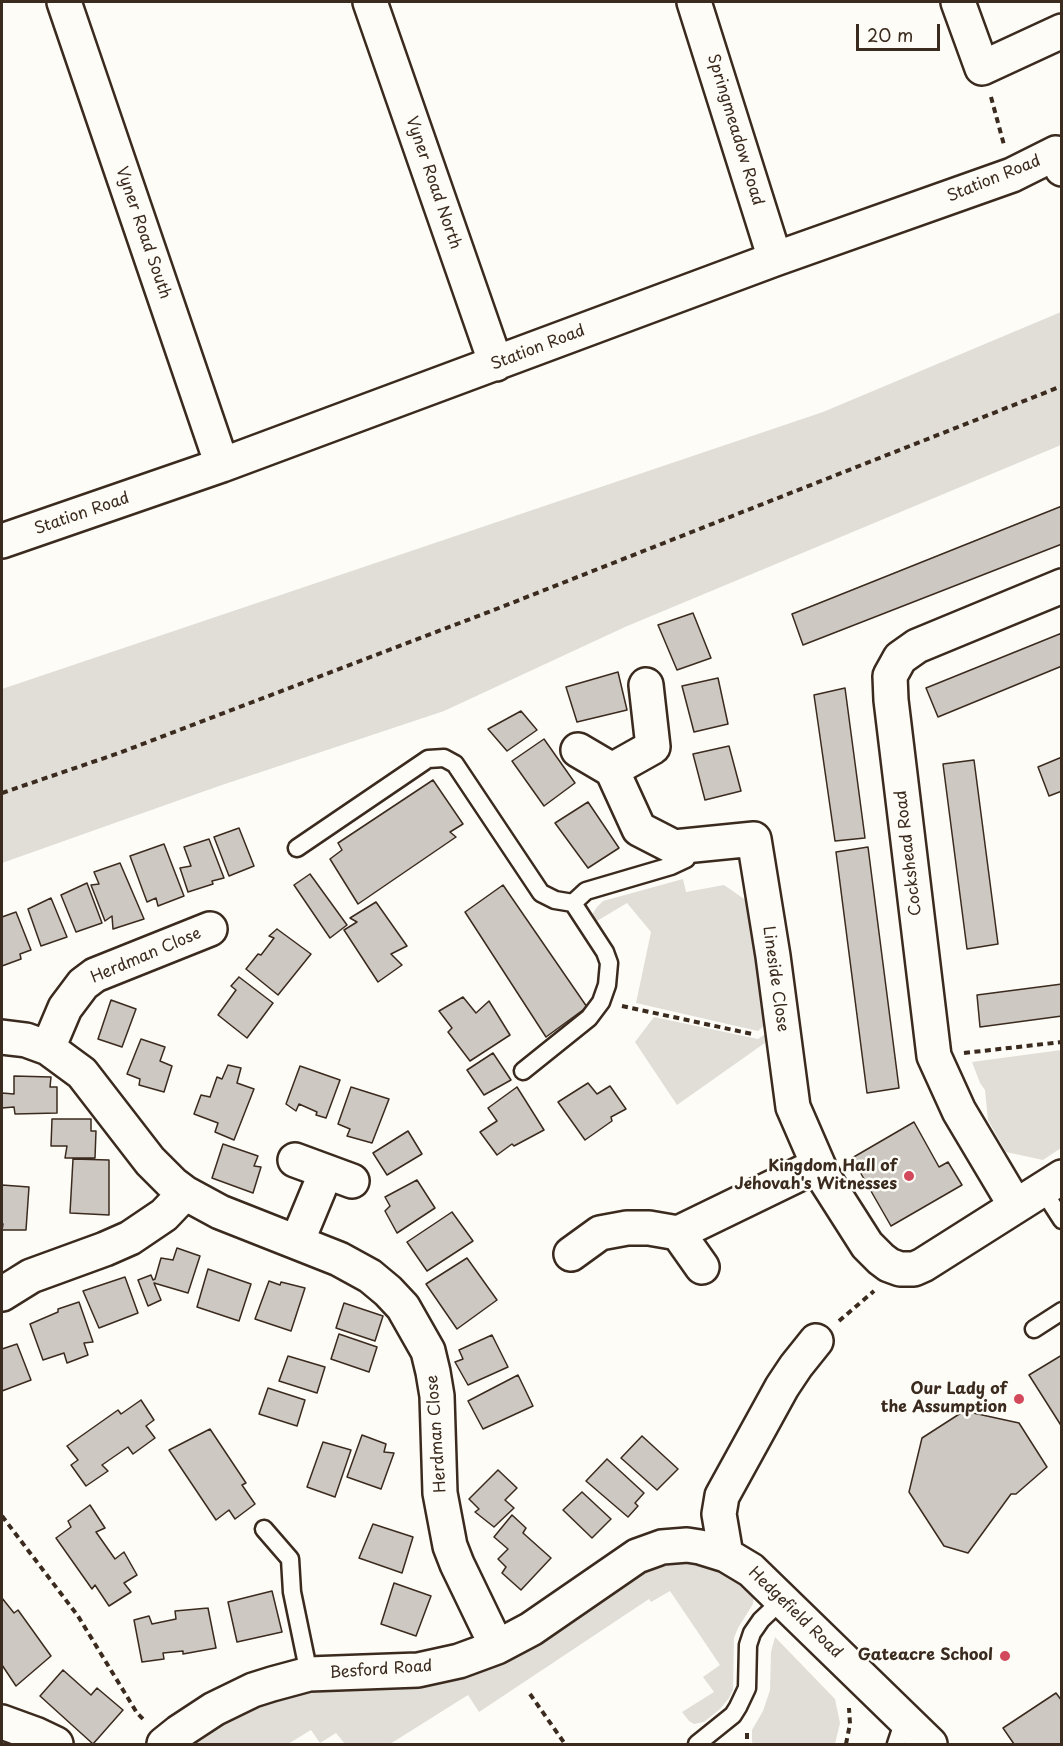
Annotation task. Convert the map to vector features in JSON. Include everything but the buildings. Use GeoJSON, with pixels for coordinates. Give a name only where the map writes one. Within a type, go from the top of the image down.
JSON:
{"type":"FeatureCollection","features":[{"type":"Feature","properties":{"kind":"street","name":"Vyner Road South"},"geometry":{"type":"LineString","coordinates":[[64,2],[222,465]]}},
{"type":"Feature","properties":{"kind":"street","name":"Vyner Road North"},"geometry":{"type":"LineString","coordinates":[[370,2],[496,364]]}},
{"type":"Feature","properties":{"kind":"street","name":"Springmeadow Road"},"geometry":{"type":"LineString","coordinates":[[694,2],[775,260]]}},
{"type":"Feature","properties":{"kind":"street"},"geometry":{"type":"LineString","coordinates":[[968,4],[982,68],[1062,31]]}},
{"type":"Feature","properties":{"kind":"street","name":"Station Road"},"geometry":{"type":"LineString","coordinates":[[2,541],[222,465],[775,260],[1012,175],[1056,153],[1062,169]]}},
{"type":"Feature","properties":{"kind":"street","name":"Cockshead Road"},"geometry":{"type":"LineString","coordinates":[[1040,1190],[959,1111],[934,1056],[892,712],[890,676],[900,658],[917,646],[1062,586]]}},
{"type":"Feature","properties":{"kind":"street"},"geometry":{"type":"LineString","coordinates":[[578,750],[612,770],[653,747],[645,684]]}},
{"type":"Feature","properties":{"kind":"street","name":"Lineside Close"},"geometry":{"type":"LineString","coordinates":[[612,770],[639,829],[674,848],[754,839],[792,1107],[823,1176],[867,1245],[881,1260],[900,1269]]}},
{"type":"Feature","properties":{"kind":"street","name":"Herdman Close"},"geometry":{"type":"LineString","coordinates":[[48,1048],[65,1008],[83,984],[95,975],[210,929]]}},
{"type":"Feature","properties":{"kind":"street","name":"Herdman Close"},"geometry":{"type":"LineString","coordinates":[[2,1037],[26,1040],[48,1048],[82,1073],[150,1161],[185,1194],[220,1212],[339,1259],[370,1276],[403,1307],[428,1351],[437,1396],[440,1493],[444,1522],[457,1564],[497,1647]]}},
{"type":"Feature","properties":{"kind":"street"},"geometry":{"type":"LineString","coordinates":[[295,1160],[339,1176],[297,1242]]}},
{"type":"Feature","properties":{"kind":"street"},"geometry":{"type":"LineString","coordinates":[[572,1254],[600,1233],[627,1228],[649,1228],[678,1233],[818,1165]]}},
{"type":"Feature","properties":{"kind":"street"},"geometry":{"type":"LineString","coordinates":[[900,1269],[914,1269],[923,1265],[1040,1190]]}},
{"type":"Feature","properties":{"kind":"street"},"geometry":{"type":"LineString","coordinates":[[3,1291],[39,1272],[105,1249],[129,1238],[164,1215],[185,1194]]}},
{"type":"Feature","properties":{"kind":"street"},"geometry":{"type":"LineString","coordinates":[[678,1233],[702,1268]]}},
{"type":"Feature","properties":{"kind":"street"},"geometry":{"type":"LineString","coordinates":[[726,1554],[719,1514],[719,1504],[725,1488],[782,1387],[816,1341]]}},
{"type":"Feature","properties":{"kind":"street","name":"Besford Road"},"geometry":{"type":"LineString","coordinates":[[155,1734],[197,1719],[253,1690],[309,1674],[418,1670],[459,1661],[497,1647],[531,1629],[625,1563],[650,1550],[687,1545],[700,1546],[726,1554]]}},
{"type":"Feature","properties":{"kind":"street","name":"Hedgefield Road"},"geometry":{"type":"LineString","coordinates":[[726,1554],[752,1570],[782,1600],[900,1732],[930,1744]]}},
{"type":"Feature","properties":{"kind":"street"},"geometry":{"type":"LineString","coordinates":[[5,1731],[35,1734],[56,1744]]}},
{"type":"Feature","properties":{"kind":"lane"},"geometry":{"type":"LineString","coordinates":[[297,848],[428,759],[444,758],[455,764],[542,893],[555,900],[573,903],[605,952],[609,963],[607,985],[600,1002],[589,1018],[523,1071]]}},
{"type":"Feature","properties":{"kind":"lane"},"geometry":{"type":"LineString","coordinates":[[573,903],[586,891],[686,859],[688,846]]}},
{"type":"Feature","properties":{"kind":"lane"},"geometry":{"type":"LineString","coordinates":[[1040,1190],[1062,1220]]}},
{"type":"Feature","properties":{"kind":"lane"},"geometry":{"type":"LineString","coordinates":[[1034,1329],[1062,1311]]}},
{"type":"Feature","properties":{"kind":"lane"},"geometry":{"type":"LineString","coordinates":[[264,1529],[290,1559],[292,1592],[309,1674]]}},
{"type":"Feature","properties":{"kind":"lane"},"geometry":{"type":"LineString","coordinates":[[697,1744],[733,1715],[738,1707],[747,1688],[748,1645],[752,1633],[761,1620],[782,1600]]}},
{"type":"Feature","properties":{"kind":"path"},"geometry":{"type":"LineString","coordinates":[[982,68],[1012,175]]}},
{"type":"Feature","properties":{"kind":"path"},"geometry":{"type":"LineString","coordinates":[[2,793],[119,753],[476,617],[1062,386]]}},
{"type":"Feature","properties":{"kind":"path"},"geometry":{"type":"LineString","coordinates":[[600,1002],[758,1035],[781,1019]]}},
{"type":"Feature","properties":{"kind":"path"},"geometry":{"type":"LineString","coordinates":[[934,1056],[1062,1042]]}},
{"type":"Feature","properties":{"kind":"path"},"geometry":{"type":"LineString","coordinates":[[816,1341],[900,1269]]}},
{"type":"Feature","properties":{"kind":"path"},"geometry":{"type":"LineString","coordinates":[[2,1516],[78,1616],[137,1713],[155,1734]]}},
{"type":"Feature","properties":{"kind":"path"},"geometry":{"type":"LineString","coordinates":[[530,1694],[565,1744]]}},
{"type":"Feature","properties":{"kind":"path"},"geometry":{"type":"LineString","coordinates":[[845,1698],[851,1716],[846,1744]]}},
{"type":"Feature","properties":{"kind":"path"},"geometry":{"type":"LineString","coordinates":[[747,1727],[747,1744]]}},
{"type":"Feature","properties":{"kind":"shaded area"},"geometry":{"type":"Polygon","coordinates":[[[1061,312],[1061,445],[625,627],[444,711],[219,786],[2,863],[2,689],[823,412],[1061,312]]]}},
{"type":"Feature","properties":{"kind":"shaded area"},"geometry":{"type":"Polygon","coordinates":[[[683,879],[686,892],[724,885],[750,903],[767,1023],[758,1031],[636,1003],[651,932],[627,903],[597,921],[594,918],[593,913],[603,901],[683,879]]]}},
{"type":"Feature","properties":{"kind":"shaded area"},"geometry":{"type":"Polygon","coordinates":[[[654,1017],[758,1039],[767,1033],[769,1040],[677,1105],[635,1042],[654,1017]]]}},
{"type":"Feature","properties":{"kind":"shaded area"},"geometry":{"type":"Polygon","coordinates":[[[1061,1050],[1061,1148],[1043,1160],[1006,1152],[988,1120],[985,1090],[972,1062],[1061,1050]]]}},
{"type":"Feature","properties":{"kind":"shaded area"},"geometry":{"type":"Polygon","coordinates":[[[683,1561],[708,1565],[735,1576],[754,1595],[753,1604],[734,1638],[733,1690],[720,1709],[704,1722],[694,1724],[682,1712],[714,1692],[703,1677],[720,1665],[670,1591],[651,1602],[649,1599],[479,1712],[468,1695],[390,1744],[345,1744],[336,1733],[320,1743],[311,1730],[288,1744],[190,1744],[216,1726],[256,1706],[287,1695],[342,1688],[410,1688],[463,1677],[501,1665],[534,1646],[636,1576],[660,1565],[683,1561]]]}},
{"type":"Feature","properties":{"kind":"shaded area"},"geometry":{"type":"Polygon","coordinates":[[[775,1637],[835,1699],[840,1723],[835,1744],[754,1744],[752,1742],[752,1730],[763,1711],[770,1690],[771,1652],[775,1637]]]}},
{"type":"Feature","properties":{"kind":"place","name":"Kingdom Hall of Jehovah's Witnesses"},"geometry":{"type":"Point","coordinates":[909,1176]}},
{"type":"Feature","properties":{"kind":"place","name":"Our Lady of the Assumption"},"geometry":{"type":"Point","coordinates":[1019,1399]}},
{"type":"Feature","properties":{"kind":"place","name":"Gateacre School"},"geometry":{"type":"Point","coordinates":[1005,1656]}}]}
